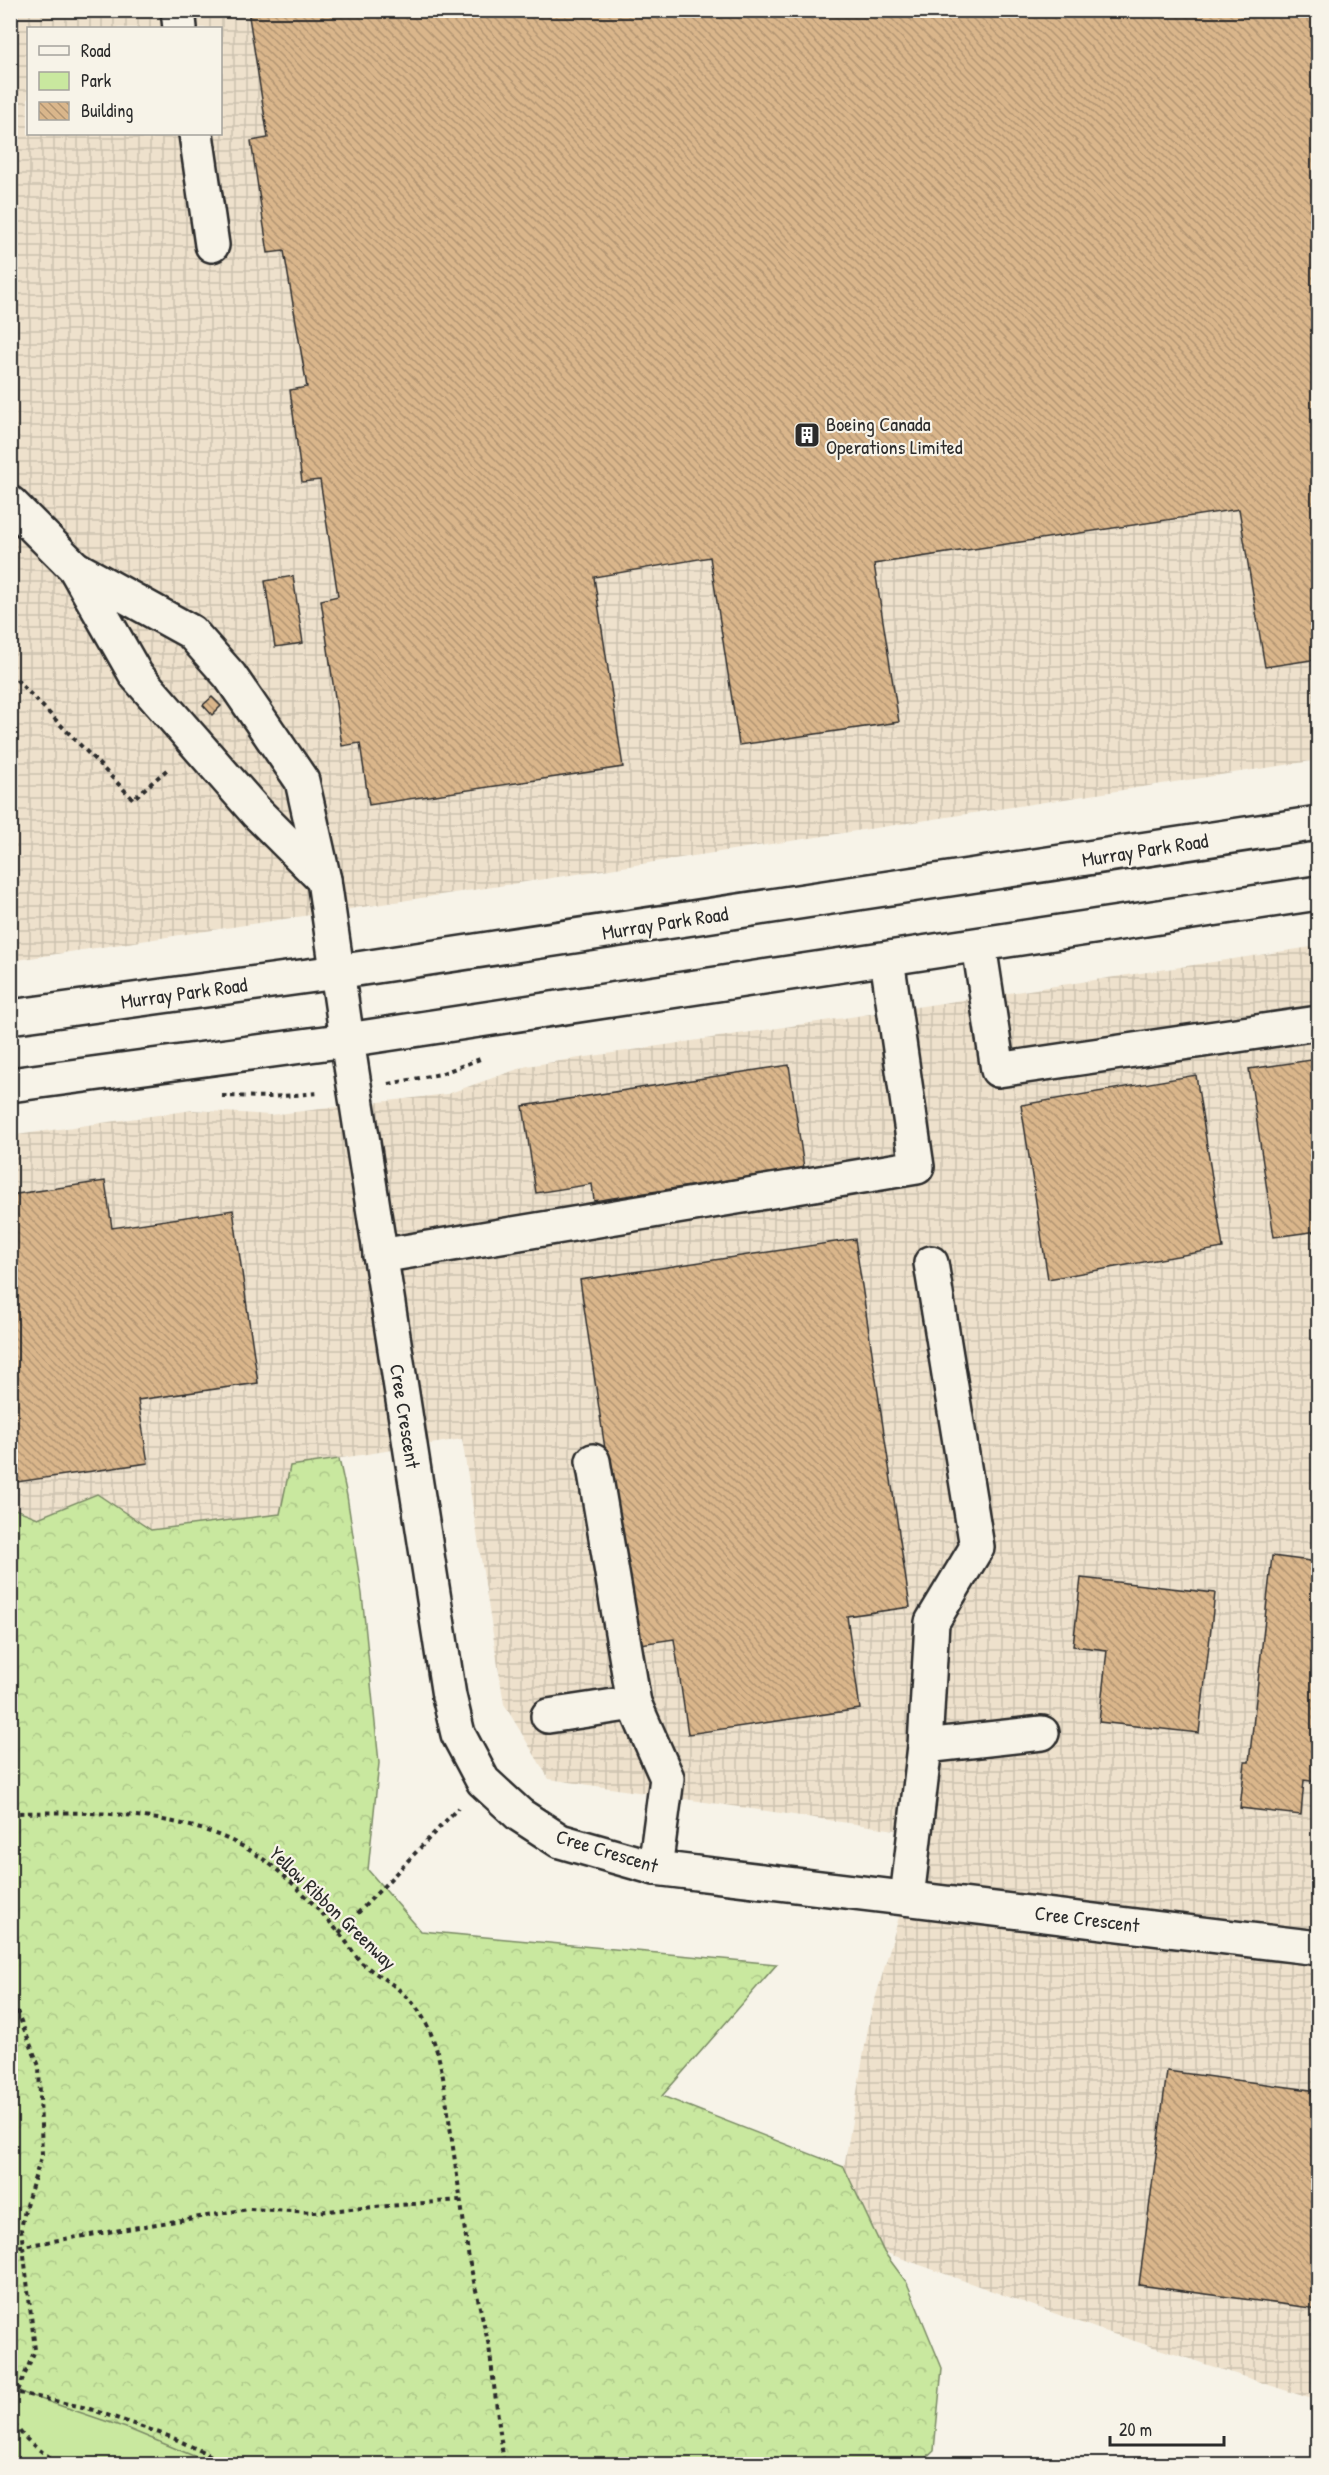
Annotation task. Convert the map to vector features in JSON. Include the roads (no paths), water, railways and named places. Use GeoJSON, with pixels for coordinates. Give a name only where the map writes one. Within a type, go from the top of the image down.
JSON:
{"type":"FeatureCollection","features":[{"type":"Feature","properties":{"kind":"street"},"geometry":{"type":"LineString","coordinates":[[178,10],[180,27]]}},
{"type":"Feature","properties":{"kind":"street"},"geometry":{"type":"LineString","coordinates":[[195,135],[212,245]]}},
{"type":"Feature","properties":{"kind":"street"},"geometry":{"type":"LineString","coordinates":[[10,503],[75,568],[136,675],[257,813],[324,880]]}},
{"type":"Feature","properties":{"kind":"street","name":"Cree Crescent"},"geometry":{"type":"LineString","coordinates":[[75,568],[191,632],[230,676],[302,781],[324,880],[346,1040],[449,1696],[458,1734],[483,1781],[520,1815],[560,1841],[656,1868],[1318,1947]]}},
{"type":"Feature","properties":{"kind":"street","name":"Murray Park Road"},"geometry":{"type":"LineString","coordinates":[[10,1017],[337,972],[1318,823]]}},
{"type":"Feature","properties":{"kind":"street"},"geometry":{"type":"LineString","coordinates":[[10,1085],[346,1040],[1318,893]]}},
{"type":"Feature","properties":{"kind":"street"},"geometry":{"type":"LineString","coordinates":[[979,945],[998,1070],[1318,1023]]}},
{"type":"Feature","properties":{"kind":"street"},"geometry":{"type":"LineString","coordinates":[[380,1256],[917,1167],[887,959]]}},
{"type":"Feature","properties":{"kind":"street"},"geometry":{"type":"LineString","coordinates":[[907,1898],[925,1746],[932,1622],[977,1547],[931,1263]]}},
{"type":"Feature","properties":{"kind":"street"},"geometry":{"type":"LineString","coordinates":[[593,1461],[634,1703],[667,1778],[656,1868]]}},
{"type":"Feature","properties":{"kind":"street"},"geometry":{"type":"LineString","coordinates":[[548,1716],[634,1703]]}},
{"type":"Feature","properties":{"kind":"street"},"geometry":{"type":"LineString","coordinates":[[925,1746],[1042,1733]]}},
{"type":"Feature","properties":{"kind":"place","name":"Boeing Canada Operations Limited"},"geometry":{"type":"Point","coordinates":[807,435]}}]}
